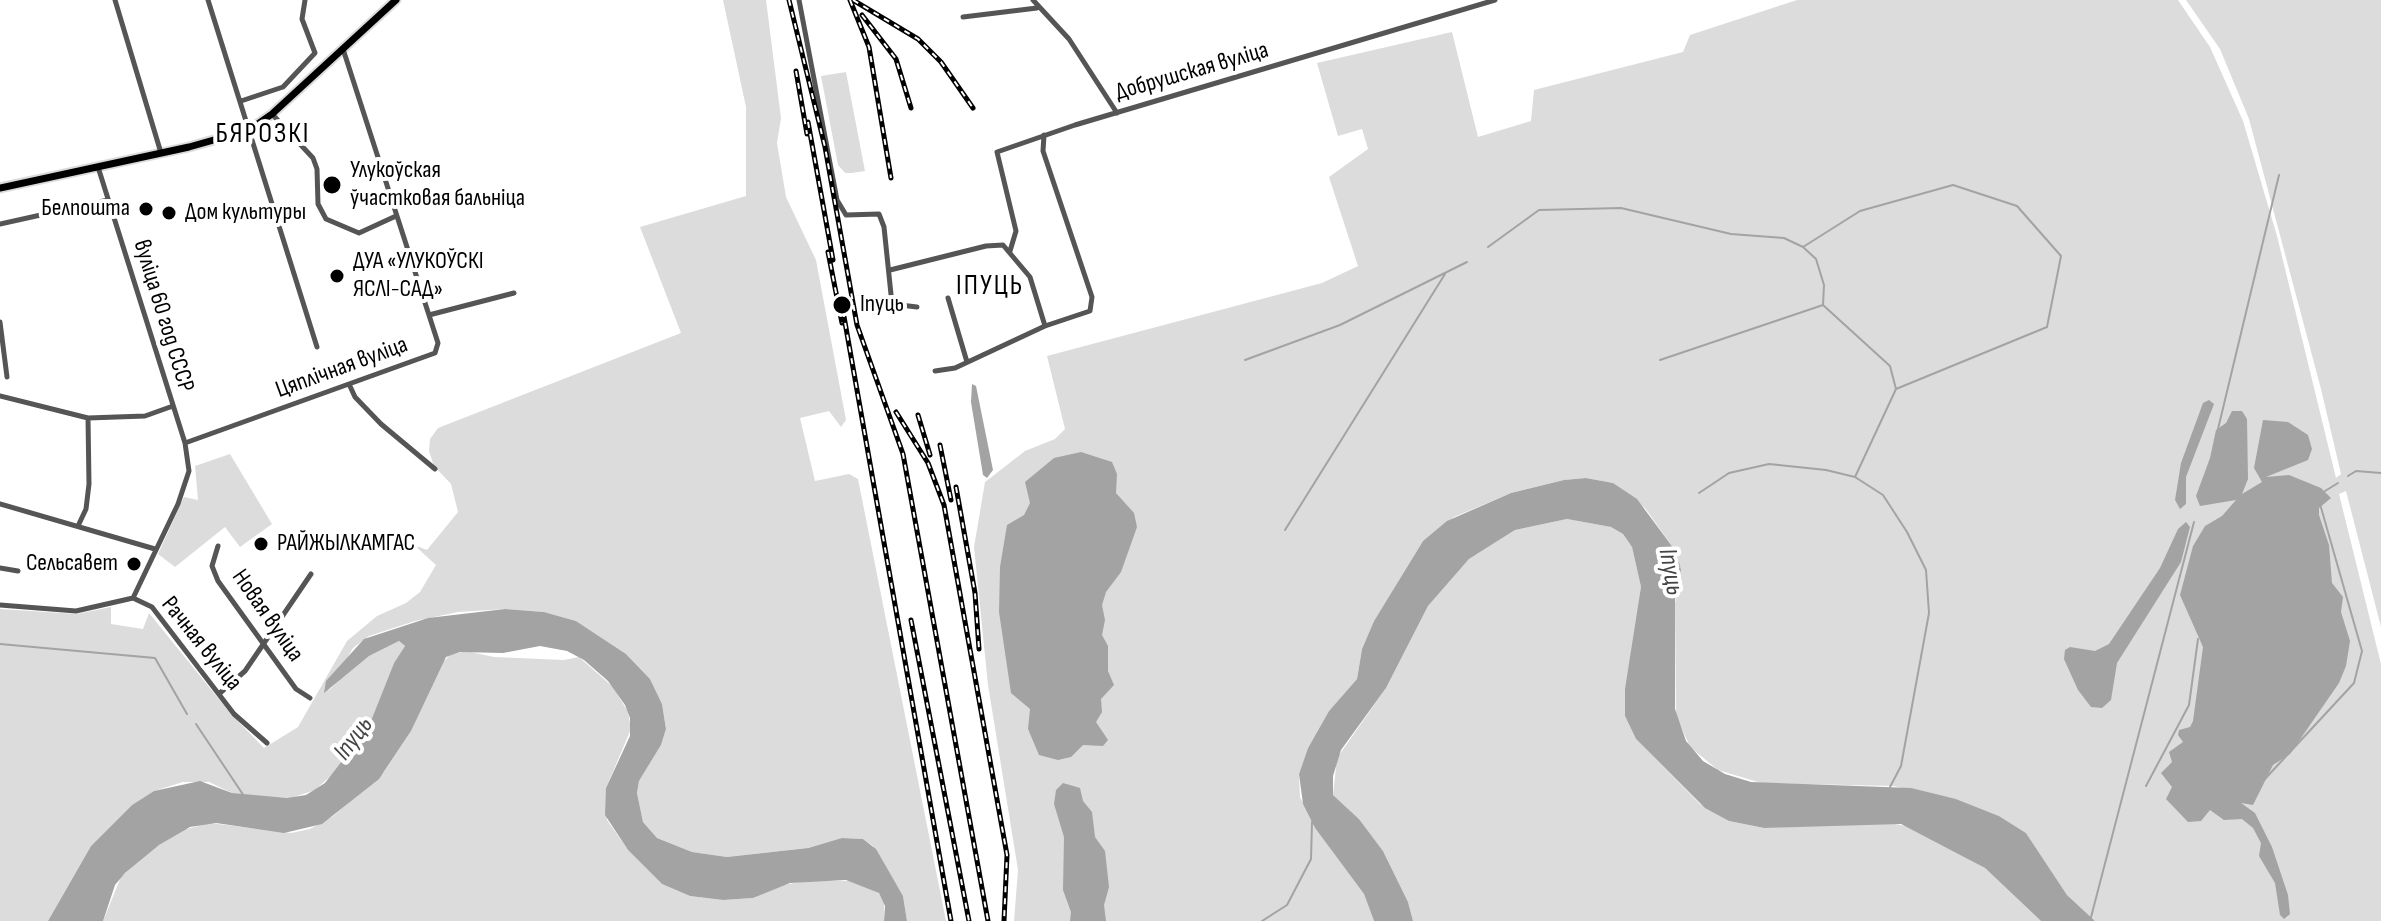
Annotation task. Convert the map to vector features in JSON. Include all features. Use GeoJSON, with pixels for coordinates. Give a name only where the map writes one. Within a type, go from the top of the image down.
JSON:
{"type":"FeatureCollection","features":[{"type":"Feature","properties":{"kind":"main road"},"geometry":{"type":"LineString","coordinates":[[0,188],[161,153],[249,130],[272,114],[396,0]]}},
{"type":"Feature","properties":{"kind":"street"},"geometry":{"type":"LineString","coordinates":[[115,0],[161,153]]}},
{"type":"Feature","properties":{"kind":"street"},"geometry":{"type":"LineString","coordinates":[[208,0],[317,347]]}},
{"type":"Feature","properties":{"kind":"street"},"geometry":{"type":"LineString","coordinates":[[241,101],[283,87],[315,53],[302,19],[305,0]]}},
{"type":"Feature","properties":{"kind":"street"},"geometry":{"type":"LineString","coordinates":[[799,0],[837,200],[846,215],[879,214],[890,270],[892,304]]}},
{"type":"Feature","properties":{"kind":"street"},"geometry":{"type":"LineString","coordinates":[[1033,0],[1037,8],[1069,39],[1117,113]]}},
{"type":"Feature","properties":{"kind":"street","name":"Добрушская вуліца"},"geometry":{"type":"LineString","coordinates":[[1010,251],[1016,231],[997,152],[1044,135],[1495,0]]}},
{"type":"Feature","properties":{"kind":"street"},"geometry":{"type":"LineString","coordinates":[[963,17],[1037,8]]}},
{"type":"Feature","properties":{"kind":"street","name":"Цяплічная вуліца"},"geometry":{"type":"LineString","coordinates":[[185,443],[435,353],[438,343],[343,49]]}},
{"type":"Feature","properties":{"kind":"street"},"geometry":{"type":"LineString","coordinates":[[272,114],[313,158],[317,169],[318,204],[326,219],[359,233],[396,216]]}},
{"type":"Feature","properties":{"kind":"street"},"geometry":{"type":"LineString","coordinates":[[935,371],[967,362],[1045,326],[1090,311],[1092,306],[1084,271],[1043,151],[1044,135]]}},
{"type":"Feature","properties":{"kind":"street","name":"вуліца 60 год СССР"},"geometry":{"type":"LineString","coordinates":[[98,167],[185,443],[189,476],[155,549]]}},
{"type":"Feature","properties":{"kind":"street"},"geometry":{"type":"LineString","coordinates":[[0,224],[108,200]]}},
{"type":"Feature","properties":{"kind":"street"},"geometry":{"type":"LineString","coordinates":[[890,270],[1003,245],[1030,277],[1045,326]]}},
{"type":"Feature","properties":{"kind":"street"},"geometry":{"type":"LineString","coordinates":[[429,315],[514,293]]}},
{"type":"Feature","properties":{"kind":"street"},"geometry":{"type":"LineString","coordinates":[[948,298],[952,302],[967,362]]}},
{"type":"Feature","properties":{"kind":"street"},"geometry":{"type":"LineString","coordinates":[[878,309],[892,304],[917,307]]}},
{"type":"Feature","properties":{"kind":"street"},"geometry":{"type":"LineString","coordinates":[[0,322],[7,377]]}},
{"type":"Feature","properties":{"kind":"street"},"geometry":{"type":"LineString","coordinates":[[349,384],[355,397],[381,424],[435,469]]}},
{"type":"Feature","properties":{"kind":"street"},"geometry":{"type":"LineString","coordinates":[[0,396],[88,418],[155,413],[173,406]]}},
{"type":"Feature","properties":{"kind":"street"},"geometry":{"type":"LineString","coordinates":[[78,526],[86,509],[89,484],[88,418]]}},
{"type":"Feature","properties":{"kind":"street"},"geometry":{"type":"LineString","coordinates":[[0,504],[155,549],[133,598]]}},
{"type":"Feature","properties":{"kind":"street","name":"Новая вуліца"},"geometry":{"type":"LineString","coordinates":[[218,546],[212,566],[218,581],[296,689],[310,698]]}},
{"type":"Feature","properties":{"kind":"street"},"geometry":{"type":"LineString","coordinates":[[0,568],[18,571]]}},
{"type":"Feature","properties":{"kind":"street"},"geometry":{"type":"LineString","coordinates":[[220,693],[245,671],[311,574]]}},
{"type":"Feature","properties":{"kind":"street","name":"Рачная вуліца"},"geometry":{"type":"LineString","coordinates":[[0,605],[76,611],[133,598],[152,607],[234,714],[267,743]]}},
{"type":"Feature","properties":{"kind":"shaded area"},"geometry":{"type":"Polygon","coordinates":[[[723,0],[766,0],[781,118],[777,143],[786,197],[816,260],[846,420],[841,427],[829,411],[800,418],[815,481],[849,474],[858,479],[946,921],[907,921],[903,896],[873,846],[863,839],[843,838],[807,848],[727,857],[692,852],[657,838],[643,822],[637,793],[639,781],[661,745],[666,729],[662,704],[650,679],[626,654],[576,621],[544,612],[505,609],[458,612],[415,621],[369,636],[353,648],[328,691],[350,669],[369,656],[399,641],[405,646],[394,663],[369,727],[334,773],[315,790],[291,798],[259,797],[232,793],[209,782],[183,782],[154,791],[132,805],[91,846],[48,921],[0,921],[0,609],[77,614],[111,607],[111,624],[143,629],[149,613],[231,714],[264,748],[298,727],[347,641],[377,616],[406,603],[420,592],[436,565],[414,545],[427,550],[458,512],[451,484],[434,466],[429,451],[430,439],[438,428],[681,333],[640,227],[746,196],[746,107],[723,0]]]}},
{"type":"Feature","properties":{"kind":"shaded area"},"geometry":{"type":"Polygon","coordinates":[[[1797,0],[2178,0],[2210,47],[2243,121],[2277,236],[2336,478],[2341,474],[2321,389],[2249,119],[2220,49],[2186,0],[2381,0],[2381,627],[2346,491],[2339,494],[2381,664],[2381,921],[2095,921],[2067,895],[2026,833],[1999,816],[1956,799],[1893,786],[1761,783],[1718,770],[1690,747],[1676,715],[1675,604],[1681,570],[1677,553],[1645,508],[1613,483],[1586,478],[1511,493],[1454,517],[1423,541],[1374,621],[1362,649],[1357,679],[1329,711],[1308,748],[1299,774],[1300,797],[1315,828],[1364,894],[1374,921],[1014,921],[1018,870],[988,685],[974,547],[985,482],[1025,451],[1055,439],[1065,429],[1047,356],[1322,283],[1358,266],[1329,177],[1368,149],[1362,129],[1338,136],[1317,63],[1452,32],[1478,137],[1531,121],[1534,90],[1683,52],[1690,35],[1797,0]]]}},
{"type":"Feature","properties":{"kind":"shaded area"},"geometry":{"type":"Polygon","coordinates":[[[846,72],[865,171],[852,173],[845,173],[838,165],[821,76],[846,72]]]}},
{"type":"Feature","properties":{"kind":"shaded area"},"geometry":{"type":"Polygon","coordinates":[[[230,454],[272,524],[240,547],[225,527],[175,567],[158,554],[184,497],[198,500],[195,466],[230,454]]]}},
{"type":"Feature","properties":{"kind":"shaded area"},"geometry":{"type":"Polygon","coordinates":[[[1567,519],[1611,527],[1623,534],[1632,547],[1641,587],[1625,716],[1636,739],[1700,804],[1729,821],[1764,828],[1885,822],[1910,827],[1985,868],[2041,921],[1413,921],[1408,902],[1383,851],[1359,819],[1333,795],[1337,758],[1386,688],[1428,606],[1469,559],[1515,530],[1567,519]]]}},
{"type":"Feature","properties":{"kind":"shaded area"},"geometry":{"type":"Polygon","coordinates":[[[466,651],[494,657],[564,660],[579,657],[613,687],[628,712],[631,729],[606,788],[607,820],[628,850],[662,884],[690,896],[723,900],[753,898],[778,886],[805,881],[852,881],[879,893],[884,902],[884,921],[103,921],[121,877],[151,850],[183,830],[210,823],[291,833],[310,829],[333,816],[384,772],[411,731],[441,664],[450,655],[466,651]]]}},
{"type":"Feature","properties":{"kind":"water"},"geometry":{"type":"Polygon","coordinates":[[[972,384],[976,386],[993,470],[987,478],[983,475],[971,402],[972,384]]]}},
{"type":"Feature","properties":{"kind":"water"},"geometry":{"type":"Polygon","coordinates":[[[2209,400],[2214,404],[2186,477],[2186,504],[2180,509],[2175,500],[2181,463],[2203,403],[2209,400]]]}},
{"type":"Feature","properties":{"kind":"water"},"geometry":{"type":"Polygon","coordinates":[[[2232,411],[2242,411],[2247,419],[2248,479],[2242,494],[2262,482],[2254,468],[2263,420],[2288,422],[2308,435],[2312,449],[2308,460],[2266,477],[2289,475],[2321,488],[2331,498],[2319,508],[2319,515],[2329,545],[2332,583],[2343,597],[2341,612],[2350,641],[2346,666],[2339,683],[2290,754],[2273,765],[2253,805],[2241,803],[2255,813],[2272,847],[2288,895],[2290,914],[2284,919],[2280,915],[2275,883],[2259,856],[2261,843],[2253,828],[2242,819],[2224,820],[2210,810],[2201,821],[2188,822],[2166,799],[2172,787],[2161,773],[2172,762],[2169,752],[2183,742],[2178,735],[2179,730],[2190,727],[2193,721],[2203,647],[2180,595],[2193,546],[2205,526],[2222,516],[2236,500],[2200,506],[2196,496],[2216,430],[2226,423],[2232,411]]]}},
{"type":"Feature","properties":{"kind":"water"},"geometry":{"type":"Polygon","coordinates":[[[1081,452],[1112,462],[1117,474],[1116,493],[1134,513],[1137,527],[1121,572],[1106,592],[1102,605],[1105,620],[1102,635],[1108,646],[1108,671],[1114,685],[1101,699],[1102,712],[1096,722],[1108,740],[1103,746],[1083,745],[1071,757],[1058,760],[1039,755],[1028,729],[1030,709],[1011,693],[999,612],[1000,567],[1007,525],[1024,515],[1030,503],[1025,482],[1054,458],[1081,452]]]}},
{"type":"Feature","properties":{"kind":"water"},"geometry":{"type":"Polygon","coordinates":[[[1586,478],[1613,483],[1637,499],[1677,553],[1681,570],[1675,600],[1675,709],[1686,741],[1703,761],[1725,774],[1751,782],[1911,788],[1956,799],[1999,816],[2026,833],[2067,895],[2095,921],[2041,921],[1985,868],[1901,824],[1764,828],[1729,821],[1705,808],[1636,739],[1625,716],[1625,689],[1641,587],[1632,547],[1623,534],[1611,527],[1567,519],[1515,530],[1469,559],[1428,606],[1386,688],[1341,750],[1333,776],[1333,795],[1359,819],[1383,851],[1408,902],[1413,921],[1374,921],[1364,894],[1315,828],[1303,804],[1299,774],[1308,748],[1329,711],[1357,679],[1362,649],[1374,621],[1423,541],[1447,521],[1511,493],[1586,478]]]}},
{"type":"Feature","properties":{"kind":"water"},"geometry":{"type":"Polygon","coordinates":[[[2186,522],[2190,527],[2181,562],[2117,663],[2111,700],[2102,708],[2091,707],[2078,690],[2064,659],[2065,650],[2070,647],[2095,651],[2109,644],[2160,568],[2178,529],[2186,522]]]}},
{"type":"Feature","properties":{"kind":"water"},"geometry":{"type":"Polygon","coordinates":[[[505,609],[544,612],[576,621],[626,654],[650,679],[662,704],[666,729],[661,745],[639,781],[637,793],[643,822],[657,838],[692,852],[727,857],[808,848],[842,838],[863,839],[876,849],[903,896],[907,921],[884,921],[885,906],[879,893],[846,880],[790,883],[753,898],[723,900],[690,896],[662,884],[628,850],[605,815],[606,788],[630,736],[630,718],[625,705],[608,681],[584,660],[567,651],[540,646],[503,653],[460,652],[446,657],[411,731],[379,779],[322,824],[284,833],[216,823],[190,827],[159,845],[125,873],[115,885],[103,921],[48,921],[91,846],[132,805],[154,791],[200,781],[232,793],[287,798],[306,795],[325,783],[369,726],[394,663],[405,646],[399,641],[369,656],[324,693],[326,681],[364,639],[428,618],[505,609]]]}},
{"type":"Feature","properties":{"kind":"water"},"geometry":{"type":"Polygon","coordinates":[[[1063,783],[1080,788],[1083,801],[1092,812],[1095,837],[1105,851],[1109,887],[1104,905],[1106,921],[1070,921],[1071,912],[1063,890],[1064,837],[1054,804],[1056,790],[1063,783]]]}},
{"type":"Feature","properties":{"kind":"waterway"},"geometry":{"type":"LineString","coordinates":[[2218,429],[2279,175]]}},
{"type":"Feature","properties":{"kind":"waterway"},"geometry":{"type":"LineString","coordinates":[[1803,247],[1860,211],[1953,185],[2017,206],[2061,256],[2047,327],[1896,389],[1855,477]]}},
{"type":"Feature","properties":{"kind":"waterway"},"geometry":{"type":"LineString","coordinates":[[1488,247],[1539,210],[1621,208],[1731,234],[1784,238],[1803,247],[1816,259],[1824,285],[1823,305]]}},
{"type":"Feature","properties":{"kind":"waterway"},"geometry":{"type":"LineString","coordinates":[[1245,360],[1340,325],[1467,262]]}},
{"type":"Feature","properties":{"kind":"waterway"},"geometry":{"type":"LineString","coordinates":[[1285,530],[1445,274]]}},
{"type":"Feature","properties":{"kind":"waterway"},"geometry":{"type":"LineString","coordinates":[[1660,360],[1823,305],[1890,366],[1896,389]]}},
{"type":"Feature","properties":{"kind":"waterway"},"geometry":{"type":"LineString","coordinates":[[1699,493],[1729,473],[1769,464],[1826,470],[1855,477],[1883,495],[1907,532],[1926,570],[1929,613],[1901,766],[1890,787]]}},
{"type":"Feature","properties":{"kind":"waterway"},"geometry":{"type":"LineString","coordinates":[[2348,476],[2356,471],[2381,473]]}},
{"type":"Feature","properties":{"kind":"waterway"},"geometry":{"type":"LineString","coordinates":[[2325,491],[2338,483]]}},
{"type":"Feature","properties":{"kind":"waterway"},"geometry":{"type":"LineString","coordinates":[[2264,780],[2354,683],[2362,651],[2320,504]]}},
{"type":"Feature","properties":{"kind":"waterway"},"geometry":{"type":"LineString","coordinates":[[2090,921],[2194,522]]}},
{"type":"Feature","properties":{"kind":"waterway"},"geometry":{"type":"LineString","coordinates":[[2146,786],[2189,705],[2198,639]]}},
{"type":"Feature","properties":{"kind":"waterway"},"geometry":{"type":"LineString","coordinates":[[0,644],[155,658],[187,714]]}},
{"type":"Feature","properties":{"kind":"waterway"},"geometry":{"type":"LineString","coordinates":[[196,724],[244,796]]}},
{"type":"Feature","properties":{"kind":"waterway"},"geometry":{"type":"LineString","coordinates":[[1262,921],[1287,905],[1311,859],[1312,822]]}},
{"type":"Feature","properties":{"kind":"railway"},"geometry":{"type":"LineString","coordinates":[[789,0],[825,147],[857,325],[903,454],[988,921]]}},
{"type":"Feature","properties":{"kind":"railway"},"geometry":{"type":"LineString","coordinates":[[850,0],[869,47],[891,178]]}},
{"type":"Feature","properties":{"kind":"railway"},"geometry":{"type":"LineString","coordinates":[[853,0],[918,39],[941,62],[973,108]]}},
{"type":"Feature","properties":{"kind":"railway"},"geometry":{"type":"LineString","coordinates":[[862,15],[896,59],[911,108]]}},
{"type":"Feature","properties":{"kind":"railway"},"geometry":{"type":"LineString","coordinates":[[796,71],[807,134]]}},
{"type":"Feature","properties":{"kind":"railway"},"geometry":{"type":"LineString","coordinates":[[808,122],[833,260]]}},
{"type":"Feature","properties":{"kind":"railway"},"geometry":{"type":"LineString","coordinates":[[828,252],[842,323]]}},
{"type":"Feature","properties":{"kind":"railway"},"geometry":{"type":"LineString","coordinates":[[843,311],[951,921]]}},
{"type":"Feature","properties":{"kind":"railway"},"geometry":{"type":"LineString","coordinates":[[896,412],[928,463],[944,505],[1007,855],[1004,921]]}},
{"type":"Feature","properties":{"kind":"railway"},"geometry":{"type":"LineString","coordinates":[[918,415],[930,455]]}},
{"type":"Feature","properties":{"kind":"railway"},"geometry":{"type":"LineString","coordinates":[[940,445],[951,500]]}},
{"type":"Feature","properties":{"kind":"railway"},"geometry":{"type":"LineString","coordinates":[[956,487],[975,593],[979,649]]}},
{"type":"Feature","properties":{"kind":"railway"},"geometry":{"type":"LineString","coordinates":[[911,620],[969,921]]}},
{"type":"Feature","properties":{"kind":"place","name":"Улукоўская ўчастковая бальніца"},"geometry":{"type":"Point","coordinates":[332,185]}},
{"type":"Feature","properties":{"kind":"place","name":"Белпошта"},"geometry":{"type":"Point","coordinates":[146,209]}},
{"type":"Feature","properties":{"kind":"place","name":"Дом культуры"},"geometry":{"type":"Point","coordinates":[169,213]}},
{"type":"Feature","properties":{"kind":"place","name":"ДУА «УЛУКОЎСКІ ЯСЛІ-САД»"},"geometry":{"type":"Point","coordinates":[337,276]}},
{"type":"Feature","properties":{"kind":"place","name":"Іпуць"},"geometry":{"type":"Point","coordinates":[842,305]}},
{"type":"Feature","properties":{"kind":"place","name":"РАЙЖЫЛКАМГАС"},"geometry":{"type":"Point","coordinates":[261,544]}},
{"type":"Feature","properties":{"kind":"place","name":"Сельсавет"},"geometry":{"type":"Point","coordinates":[134,564]}},
{"type":"Feature","properties":{"kind":"district","name":"БЯРОЗКІ"},"geometry":{"type":"Point","coordinates":[263,135]}},
{"type":"Feature","properties":{"kind":"district","name":"ІПУЦЬ"},"geometry":{"type":"Point","coordinates":[990,287]}}]}
